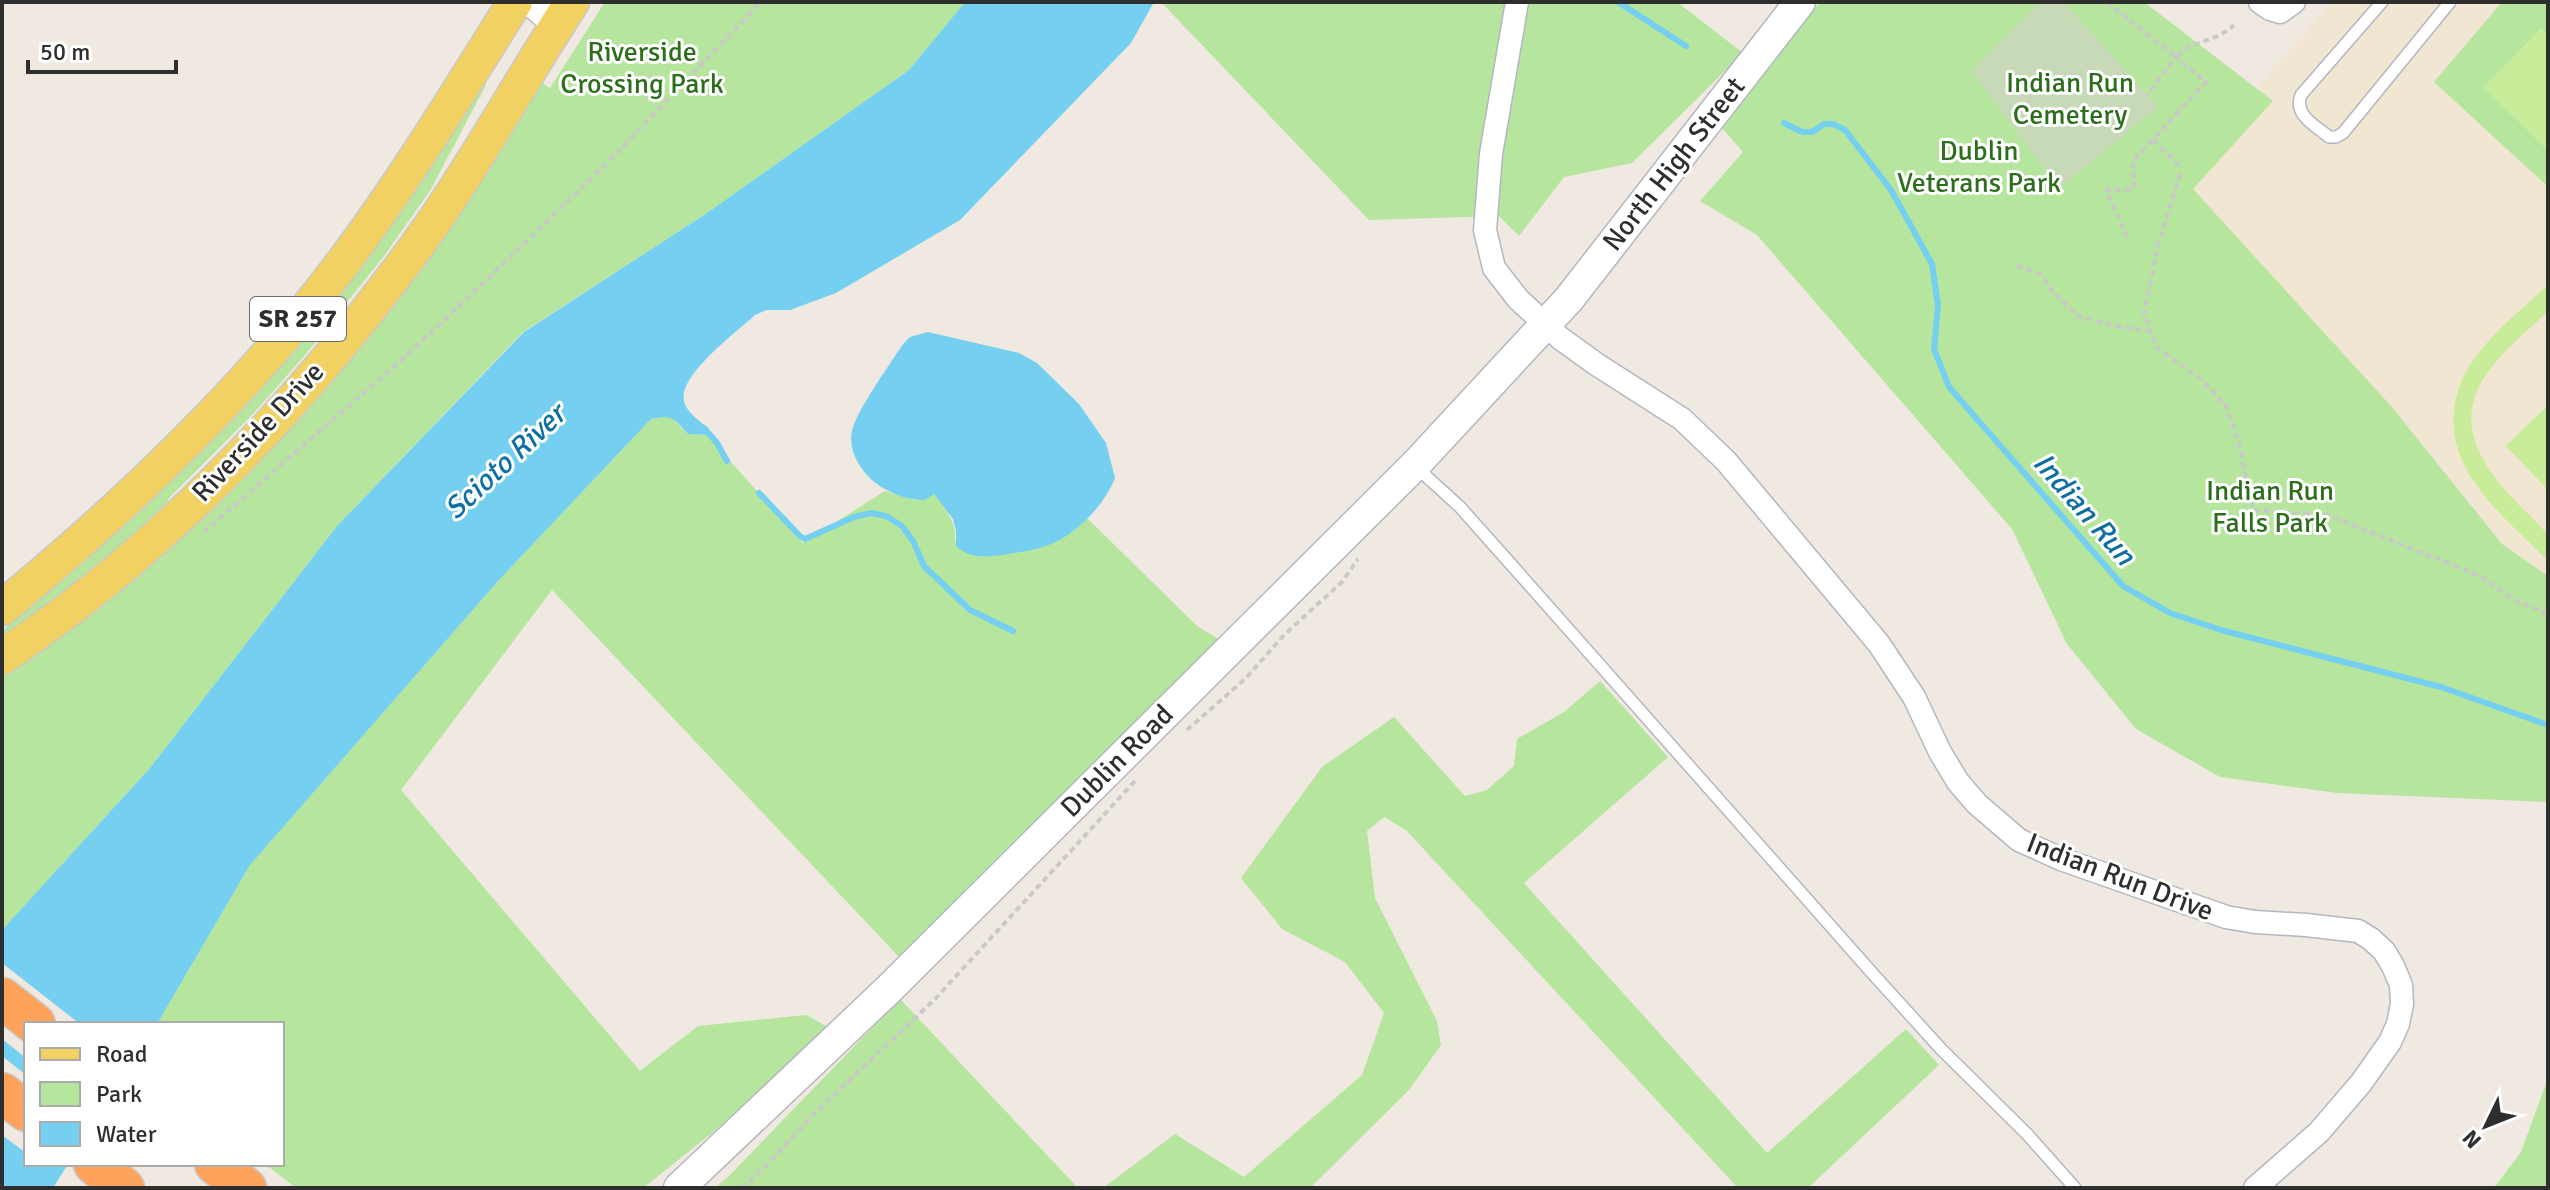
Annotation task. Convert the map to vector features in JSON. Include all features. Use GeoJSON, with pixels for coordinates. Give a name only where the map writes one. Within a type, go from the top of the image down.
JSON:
{"type":"FeatureCollection","features":[{"type":"Feature","properties":{"kind":"highway"},"geometry":{"type":"LineString","coordinates":[[2,998],[32,1022]]}},
{"type":"Feature","properties":{"kind":"highway"},"geometry":{"type":"LineString","coordinates":[[2,1093],[24,1110]]}},
{"type":"Feature","properties":{"kind":"highway"},"geometry":{"type":"LineString","coordinates":[[96,1166],[124,1188]]}},
{"type":"Feature","properties":{"kind":"highway"},"geometry":{"type":"LineString","coordinates":[[218,1166],[246,1188]]}},
{"type":"Feature","properties":{"kind":"main road","name":"Riverside Drive"},"geometry":{"type":"LineString","coordinates":[[3,605],[165,463],[275,347],[341,265],[400,183],[515,2]]}},
{"type":"Feature","properties":{"kind":"main road","name":"North High Street"},"geometry":{"type":"LineString","coordinates":[[1546,325],[1800,2]]}},
{"type":"Feature","properties":{"kind":"main road","name":"Riverside Drive"},"geometry":{"type":"LineString","coordinates":[[2,657],[89,594],[146,547],[283,411],[348,336],[418,244],[564,13]]}},
{"type":"Feature","properties":{"kind":"main road","name":"Dublin Road"},"geometry":{"type":"LineString","coordinates":[[679,1188],[890,988],[1417,463],[1546,325]]}},
{"type":"Feature","properties":{"kind":"street"},"geometry":{"type":"LineString","coordinates":[[531,2],[564,13]]}},
{"type":"Feature","properties":{"kind":"street"},"geometry":{"type":"LineString","coordinates":[[2260,2],[2280,12],[2294,2]]}},
{"type":"Feature","properties":{"kind":"street","name":"Indian Run Drive"},"geometry":{"type":"LineString","coordinates":[[1516,5],[1491,154],[1485,230],[1488,250],[1499,276],[1546,325],[1596,364],[1682,419],[1726,461],[1886,653],[1914,697],[1958,782],[1977,804],[2019,840],[2061,859],[2226,917],[2358,931],[2384,951],[2401,985],[2402,1004],[2390,1042],[2361,1083],[2319,1132],[2255,1188]]}},
{"type":"Feature","properties":{"kind":"lane"},"geometry":{"type":"LineString","coordinates":[[2382,2],[2301,95],[2298,103],[2300,112],[2329,137],[2343,133],[2450,2]]}},
{"type":"Feature","properties":{"kind":"lane"},"geometry":{"type":"LineString","coordinates":[[1417,463],[1427,477],[1460,507],[1941,1049],[2027,1134],[2075,1188]]}},
{"type":"Feature","properties":{"kind":"path"},"geometry":{"type":"LineString","coordinates":[[195,540],[406,356],[501,266],[606,164],[761,2]]}},
{"type":"Feature","properties":{"kind":"path"},"geometry":{"type":"LineString","coordinates":[[2107,2],[2206,82],[2133,161],[2134,189],[2106,190],[2127,237]]}},
{"type":"Feature","properties":{"kind":"path"},"geometry":{"type":"LineString","coordinates":[[2147,95],[2176,57],[2191,44],[2213,40],[2234,25]]}},
{"type":"Feature","properties":{"kind":"path"},"geometry":{"type":"LineString","coordinates":[[2153,140],[2181,171],[2159,242],[2144,313],[2156,347],[2203,381],[2226,406],[2238,440],[2253,510],[2328,515],[2480,576],[2514,600],[2548,614]]}},
{"type":"Feature","properties":{"kind":"path"},"geometry":{"type":"LineString","coordinates":[[2017,266],[2040,274],[2053,292],[2078,316],[2150,331]]}},
{"type":"Feature","properties":{"kind":"shaded area"},"geometry":{"type":"Polygon","coordinates":[[[2333,2],[2548,2],[2548,576],[2502,544],[2391,406],[2193,189],[2272,101],[2256,87],[2333,2]]]}},
{"type":"Feature","properties":{"kind":"green space","name":"Riverside Crossing Park"},"geometry":{"type":"Polygon","coordinates":[[[605,2],[965,2],[909,70],[707,213],[523,332],[337,526],[150,768],[2,930],[2,671],[149,561],[537,80],[550,88],[605,2]]]}},
{"type":"Feature","properties":{"kind":"green space"},"geometry":{"type":"Polygon","coordinates":[[[1161,2],[1677,2],[1743,53],[1632,163],[1564,177],[1519,236],[1499,216],[1369,220],[1161,2]]]}},
{"type":"Feature","properties":{"kind":"green space"},"geometry":{"type":"Polygon","coordinates":[[[1820,2],[2144,2],[2273,101],[2193,189],[2391,406],[2502,544],[2548,576],[2548,802],[2337,793],[2220,777],[2136,729],[2067,644],[2012,529],[1757,235],[1700,201],[1743,152],[1722,128],[1820,2]]]}},
{"type":"Feature","properties":{"kind":"green space","name":"Indian Run Cemetery"},"geometry":{"type":"Polygon","coordinates":[[[2040,2],[2064,2],[2158,107],[2059,188],[1971,71],[2040,2]]]}},
{"type":"Feature","properties":{"kind":"green space"},"geometry":{"type":"Polygon","coordinates":[[[2502,2],[2548,2],[2548,35],[2541,29],[2484,87],[2548,150],[2548,181],[2545,184],[2434,82],[2502,2]]]}},
{"type":"Feature","properties":{"kind":"green space"},"geometry":{"type":"Polygon","coordinates":[[[2541,28],[2548,35],[2548,150],[2484,87],[2541,28]]]}},
{"type":"Feature","properties":{"kind":"green space"},"geometry":{"type":"Polygon","coordinates":[[[478,81],[486,85],[431,189],[384,256],[305,355],[254,413],[170,497],[153,523],[2,644],[2,631],[48,590],[478,81]]]}},
{"type":"Feature","properties":{"kind":"green space"},"geometry":{"type":"Polygon","coordinates":[[[2548,285],[2548,311],[2491,368],[2476,393],[2471,416],[2474,438],[2483,459],[2513,498],[2548,534],[2548,561],[2481,492],[2459,451],[2454,429],[2456,398],[2470,364],[2500,329],[2548,285]]]}},
{"type":"Feature","properties":{"kind":"green space"},"geometry":{"type":"Polygon","coordinates":[[[2548,405],[2548,490],[2506,446],[2548,405]]]}},
{"type":"Feature","properties":{"kind":"green space"},"geometry":{"type":"Polygon","coordinates":[[[672,418],[688,434],[707,435],[803,543],[885,491],[915,500],[934,494],[952,522],[955,542],[1079,526],[1087,518],[1197,626],[1219,639],[900,958],[552,590],[401,790],[640,1071],[698,1026],[806,1015],[830,1028],[761,1094],[643,1188],[296,1188],[268,1166],[284,1166],[284,1022],[158,1022],[250,865],[499,580],[651,419],[672,418]]]}},
{"type":"Feature","properties":{"kind":"green space"},"geometry":{"type":"Polygon","coordinates":[[[1600,681],[1668,757],[1524,883],[1767,1153],[1906,1029],[1939,1065],[1808,1188],[1738,1188],[1406,830],[1384,817],[1367,831],[1375,898],[1437,1021],[1441,1045],[1409,1090],[1310,1188],[1103,1188],[1175,1134],[1244,1177],[1362,1075],[1384,1013],[1345,962],[1282,929],[1241,878],[1322,767],[1394,717],[1465,796],[1487,790],[1514,766],[1517,739],[1564,712],[1600,681]]]}},
{"type":"Feature","properties":{"kind":"green space"},"geometry":{"type":"Polygon","coordinates":[[[900,999],[1078,1188],[715,1188],[730,1175],[900,999]]]}},
{"type":"Feature","properties":{"kind":"green space"},"geometry":{"type":"Polygon","coordinates":[[[2548,1078],[2548,1188],[2494,1188],[2521,1152],[2548,1078]]]}},
{"type":"Feature","properties":{"kind":"water","name":"Scioto River"},"geometry":{"type":"Polygon","coordinates":[[[965,2],[1154,2],[1131,43],[960,220],[836,293],[790,310],[766,310],[755,315],[711,354],[690,379],[684,401],[691,413],[709,429],[707,435],[688,434],[669,418],[651,419],[499,580],[250,865],[158,1022],[24,1022],[24,1166],[67,1166],[53,1188],[2,1188],[2,930],[150,768],[337,526],[524,332],[707,213],[909,70],[965,2]]]}},
{"type":"Feature","properties":{"kind":"water"},"geometry":{"type":"Polygon","coordinates":[[[928,332],[1019,353],[1037,363],[1079,404],[1106,443],[1115,478],[1096,509],[1067,535],[1030,550],[1003,555],[972,555],[956,546],[953,519],[934,494],[925,500],[898,495],[873,481],[863,470],[853,452],[851,438],[855,422],[903,344],[910,337],[928,332]]]}},
{"type":"Feature","properties":{"kind":"pier"},"geometry":{"type":"Polygon","coordinates":[[[2,963],[77,1022],[24,1022],[24,1056],[2,1039],[2,963]]]}},
{"type":"Feature","properties":{"kind":"pier"},"geometry":{"type":"Polygon","coordinates":[[[2,1056],[24,1073],[24,1152],[2,1135],[2,1056]]]}},
{"type":"Feature","properties":{"kind":"waterway","name":"Indian Run"},"geometry":{"type":"LineString","coordinates":[[1618,2],[1686,46]]}},
{"type":"Feature","properties":{"kind":"waterway","name":"Indian Run"},"geometry":{"type":"LineString","coordinates":[[1784,123],[1802,132],[1812,132],[1824,124],[1833,124],[1845,130],[1891,190],[1932,264],[1938,306],[1934,349],[1949,387],[2123,586],[2170,613],[2221,630],[2441,687],[2548,725]]}},
{"type":"Feature","properties":{"kind":"waterway"},"geometry":{"type":"LineString","coordinates":[[704,428],[727,461]]}},
{"type":"Feature","properties":{"kind":"waterway"},"geometry":{"type":"LineString","coordinates":[[759,493],[805,539],[854,517],[871,513],[886,516],[902,526],[913,541],[924,566],[970,610],[1013,631]]}},
{"type":"Feature","properties":{"kind":"park label","name":"Dublin Veterans Park"},"geometry":{"type":"Point","coordinates":[1979,167]}},
{"type":"Feature","properties":{"kind":"park label","name":"Indian Run Falls Park"},"geometry":{"type":"Point","coordinates":[2270,507]}}]}
